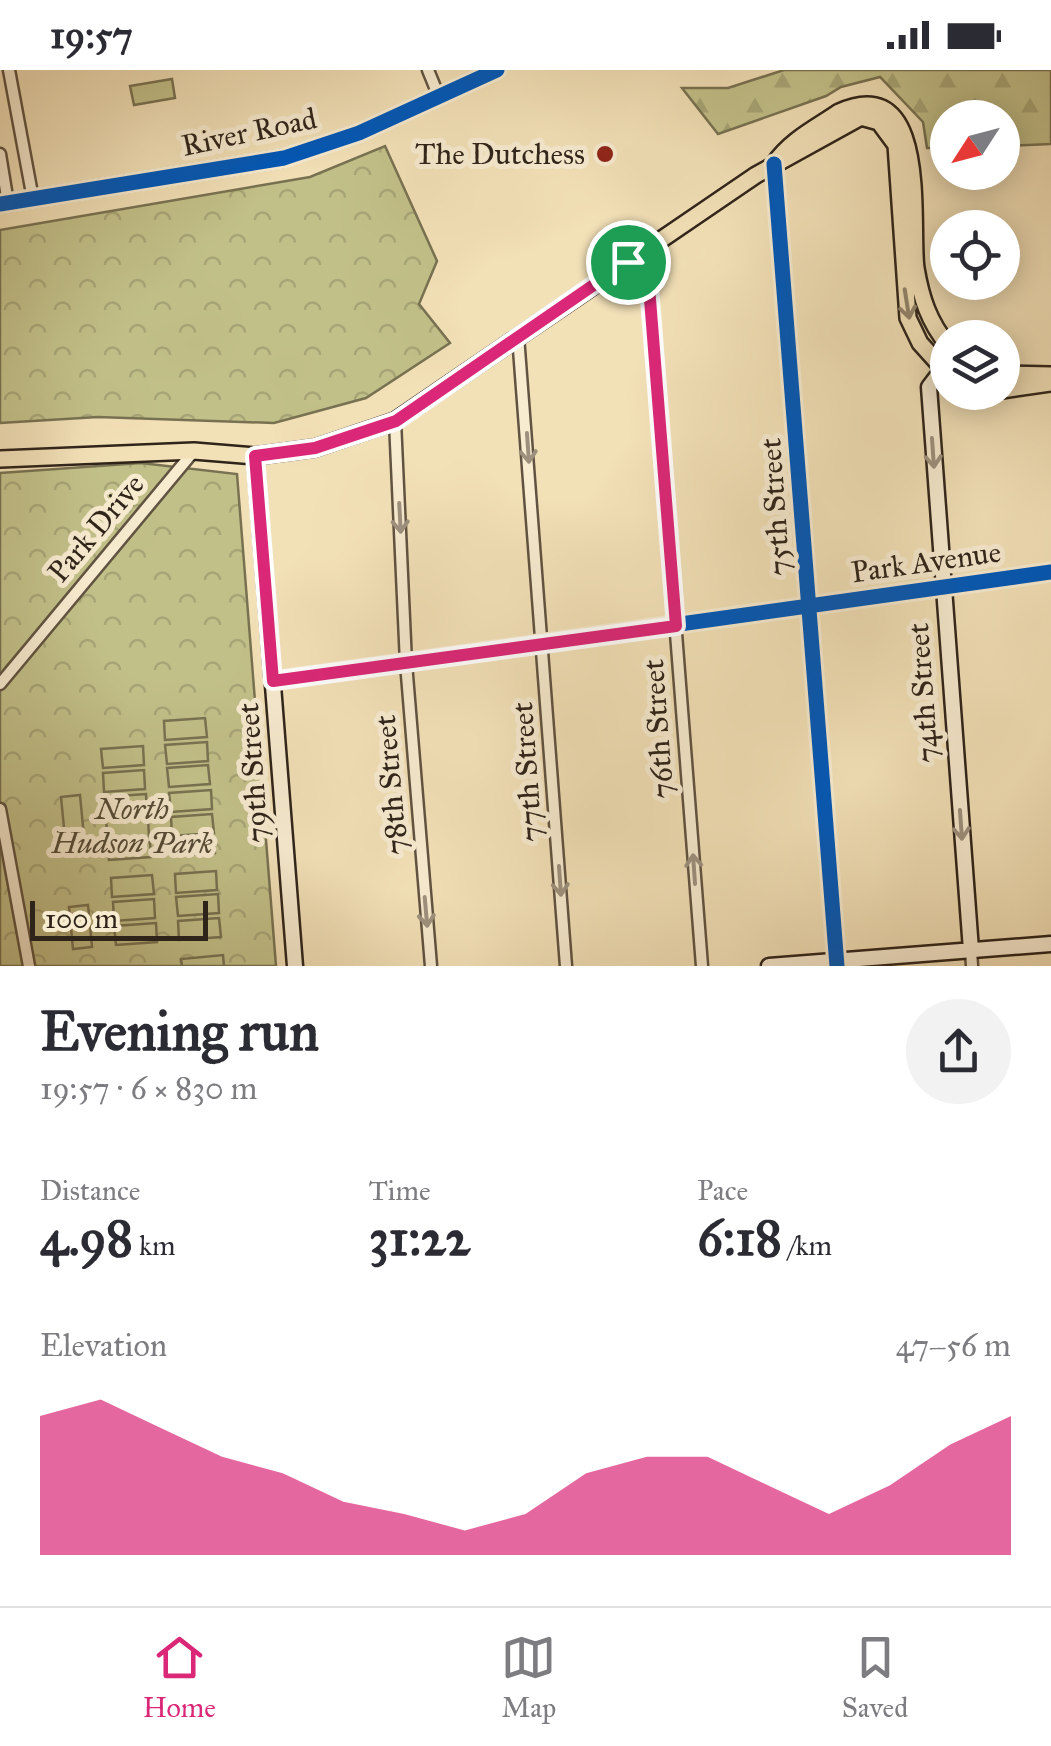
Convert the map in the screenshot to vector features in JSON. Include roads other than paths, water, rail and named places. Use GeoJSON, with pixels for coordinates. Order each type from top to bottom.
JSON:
{"type":"FeatureCollection","features":[{"type":"Feature","properties":{"kind":"main road","name":"River Road"},"geometry":{"type":"LineString","coordinates":[[4,203],[284,158],[321,148],[497,70]]}},
{"type":"Feature","properties":{"kind":"main road"},"geometry":{"type":"LineString","coordinates":[[774,164],[785,148],[859,101],[883,103],[901,117],[910,149],[916,266],[925,310],[932,320]]}},
{"type":"Feature","properties":{"kind":"main road"},"geometry":{"type":"LineString","coordinates":[[0,459],[194,451],[255,456],[315,448],[396,421],[503,346],[519,344],[557,310],[774,164],[791,159],[852,120],[871,118],[886,128],[898,159],[908,318],[930,348]]}},
{"type":"Feature","properties":{"kind":"main road"},"geometry":{"type":"LineString","coordinates":[[1020,374],[1051,375]]}},
{"type":"Feature","properties":{"kind":"main road"},"geometry":{"type":"LineString","coordinates":[[1020,387],[1051,383]]}},
{"type":"Feature","properties":{"kind":"street"},"geometry":{"type":"LineString","coordinates":[[9,70],[33,199]]}},
{"type":"Feature","properties":{"kind":"street"},"geometry":{"type":"LineString","coordinates":[[428,70],[439,97]]}},
{"type":"Feature","properties":{"kind":"street"},"geometry":{"type":"LineString","coordinates":[[0,154],[4,203]]}},
{"type":"Feature","properties":{"kind":"street","name":"75th Street"},"geometry":{"type":"LineString","coordinates":[[774,164],[837,963]]}},
{"type":"Feature","properties":{"kind":"street","name":"76th Street"},"geometry":{"type":"LineString","coordinates":[[646,249],[702,966]]}},
{"type":"Feature","properties":{"kind":"street","name":"77th Street"},"geometry":{"type":"LineString","coordinates":[[519,344],[566,966]]}},
{"type":"Feature","properties":{"kind":"street","name":"74th Street"},"geometry":{"type":"LineString","coordinates":[[931,410],[971,958]]}},
{"type":"Feature","properties":{"kind":"street","name":"78th Street"},"geometry":{"type":"LineString","coordinates":[[396,421],[406,663],[430,966]]}},
{"type":"Feature","properties":{"kind":"street","name":"Park Drive"},"geometry":{"type":"LineString","coordinates":[[0,684],[194,451]]}},
{"type":"Feature","properties":{"kind":"street","name":"79th Street"},"geometry":{"type":"LineString","coordinates":[[255,456],[295,966]]}},
{"type":"Feature","properties":{"kind":"street","name":"Park Avenue"},"geometry":{"type":"LineString","coordinates":[[273,681],[1051,572]]}},
{"type":"Feature","properties":{"kind":"street"},"geometry":{"type":"LineString","coordinates":[[0,808],[29,966]]}},
{"type":"Feature","properties":{"kind":"street"},"geometry":{"type":"LineString","coordinates":[[769,966],[971,958],[1051,944]]}},
{"type":"Feature","properties":{"kind":"place","name":"The Dutchess"},"geometry":{"type":"Point","coordinates":[605,154]}},
{"type":"Feature","properties":{"kind":"park label","name":"North Hudson Park"},"geometry":{"type":"Point","coordinates":[132,826]}}]}
